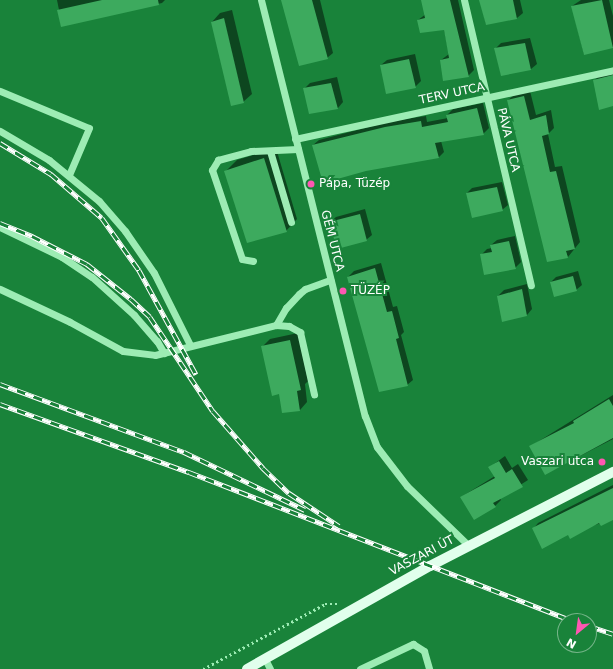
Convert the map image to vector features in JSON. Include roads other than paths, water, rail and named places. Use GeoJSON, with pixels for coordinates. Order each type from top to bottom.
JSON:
{"type":"FeatureCollection","features":[{"type":"Feature","properties":{"kind":"main road","name":"VASZARI ÚT"},"geometry":{"type":"LineString","coordinates":[[247,669],[469,546],[613,472]]}},
{"type":"Feature","properties":{"kind":"street","name":"GÉM UTCA"},"geometry":{"type":"LineString","coordinates":[[261,0],[365,416],[377,447],[407,486],[469,546]]}},
{"type":"Feature","properties":{"kind":"street","name":"PÁVA UTCA"},"geometry":{"type":"LineString","coordinates":[[464,0],[531,285]]}},
{"type":"Feature","properties":{"kind":"street","name":"TERV UTCA"},"geometry":{"type":"LineString","coordinates":[[295,139],[613,70]]}},
{"type":"Feature","properties":{"kind":"street"},"geometry":{"type":"LineString","coordinates":[[0,92],[89,128],[68,175]]}},
{"type":"Feature","properties":{"kind":"street"},"geometry":{"type":"LineString","coordinates":[[0,131],[27,146],[68,175],[99,201],[125,231],[154,273],[190,345]]}},
{"type":"Feature","properties":{"kind":"street"},"geometry":{"type":"LineString","coordinates":[[253,261],[242,259],[212,170],[218,160],[251,152],[298,149]]}},
{"type":"Feature","properties":{"kind":"street"},"geometry":{"type":"LineString","coordinates":[[270,151],[291,222]]}},
{"type":"Feature","properties":{"kind":"street"},"geometry":{"type":"LineString","coordinates":[[0,227],[62,257],[92,277],[134,315],[157,341],[164,353]]}},
{"type":"Feature","properties":{"kind":"street"},"geometry":{"type":"LineString","coordinates":[[276,325],[286,308],[299,294],[306,289],[330,280]]}},
{"type":"Feature","properties":{"kind":"street"},"geometry":{"type":"LineString","coordinates":[[0,289],[70,322],[131,354],[164,353],[190,345],[276,325],[289,326],[300,332],[314,394]]}},
{"type":"Feature","properties":{"kind":"street"},"geometry":{"type":"LineString","coordinates":[[360,669],[413,644],[424,651],[430,669]]}},
{"type":"Feature","properties":{"kind":"street"},"geometry":{"type":"LineString","coordinates":[[265,659],[270,669]]}},
{"type":"Feature","properties":{"kind":"railway"},"geometry":{"type":"LineString","coordinates":[[0,143],[51,174],[102,218],[139,270],[196,374]]}},
{"type":"Feature","properties":{"kind":"railway"},"geometry":{"type":"LineString","coordinates":[[0,223],[32,236],[87,264],[131,299],[150,317],[213,411],[263,468],[289,493],[339,526]]}},
{"type":"Feature","properties":{"kind":"railway"},"geometry":{"type":"LineString","coordinates":[[0,384],[184,452],[305,510]]}},
{"type":"Feature","properties":{"kind":"railway"},"geometry":{"type":"LineString","coordinates":[[0,404],[189,472],[557,614]]}},
{"type":"Feature","properties":{"kind":"railway"},"geometry":{"type":"LineString","coordinates":[[597,629],[613,634]]}},
{"type":"Feature","properties":{"kind":"place","name":"Pápa, Tüzép"},"geometry":{"type":"Point","coordinates":[311,184]}},
{"type":"Feature","properties":{"kind":"place","name":"TÜZÉP"},"geometry":{"type":"Point","coordinates":[343,291]}},
{"type":"Feature","properties":{"kind":"place","name":"Vaszari utca"},"geometry":{"type":"Point","coordinates":[602,462]}}]}
